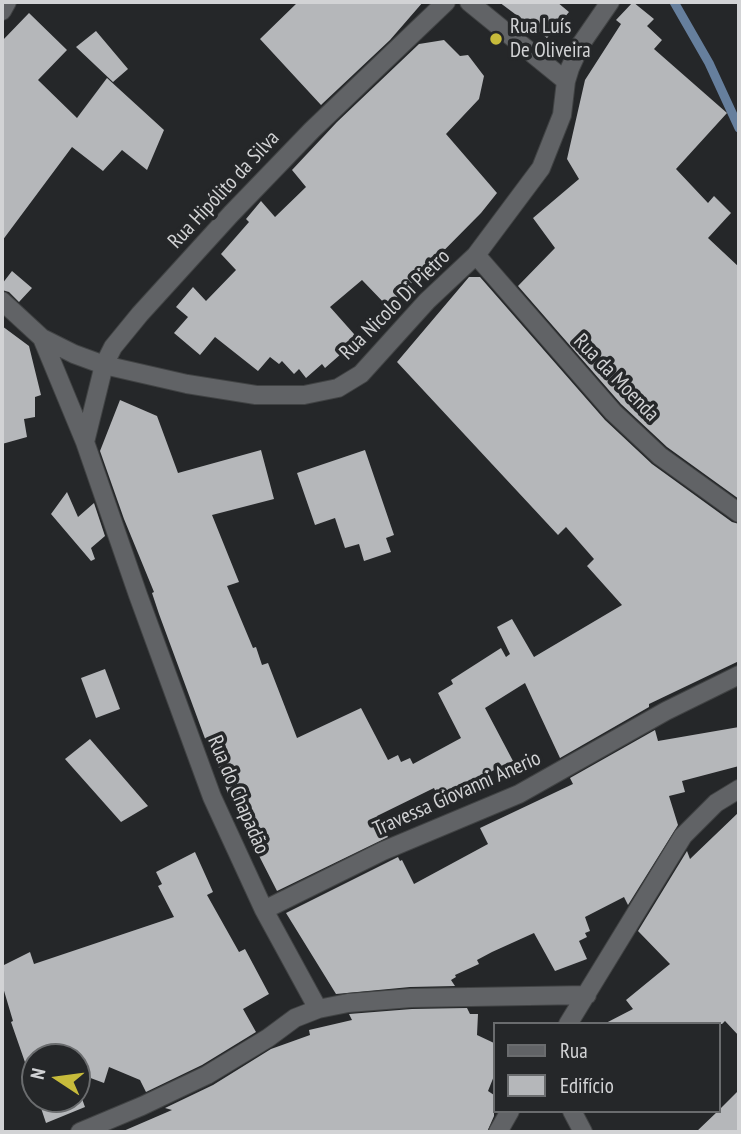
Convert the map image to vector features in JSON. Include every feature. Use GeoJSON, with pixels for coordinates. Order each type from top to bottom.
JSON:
{"type":"FeatureCollection","features":[{"type":"Feature","properties":{"kind":"street"},"geometry":{"type":"LineString","coordinates":[[2,10],[7,2]]}},
{"type":"Feature","properties":{"kind":"street","name":"Rua Hipólito da Silva"},"geometry":{"type":"LineString","coordinates":[[85,442],[104,365],[113,347],[140,314],[230,214],[312,130],[446,2]]}},
{"type":"Feature","properties":{"kind":"street"},"geometry":{"type":"LineString","coordinates":[[470,2],[566,81]]}},
{"type":"Feature","properties":{"kind":"street","name":"Rua Nicolo Di Pietro"},"geometry":{"type":"LineString","coordinates":[[2,301],[42,338],[104,365],[187,384],[256,395],[304,395],[338,388],[361,374],[427,301],[476,255],[541,168],[562,115],[566,81],[581,44],[610,2]]}},
{"type":"Feature","properties":{"kind":"street","name":"Rua da Moenda"},"geometry":{"type":"LineString","coordinates":[[476,255],[613,412],[660,456],[739,513]]}},
{"type":"Feature","properties":{"kind":"street","name":"Rua do Chapadão"},"geometry":{"type":"LineString","coordinates":[[42,338],[85,442],[212,797],[264,910],[318,1009]]}},
{"type":"Feature","properties":{"kind":"street","name":"Travessa Giovanni Anerio"},"geometry":{"type":"LineString","coordinates":[[264,910],[383,851],[519,794],[666,711],[739,675]]}},
{"type":"Feature","properties":{"kind":"street"},"geometry":{"type":"LineString","coordinates":[[569,1022],[684,836],[716,803],[739,789]]}},
{"type":"Feature","properties":{"kind":"street"},"geometry":{"type":"LineString","coordinates":[[80,1132],[207,1074],[295,1018],[318,1009],[348,1003],[411,998],[587,995]]}},
{"type":"Feature","properties":{"kind":"street"},"geometry":{"type":"LineString","coordinates":[[498,1132],[509,1113]]}},
{"type":"Feature","properties":{"kind":"street"},"geometry":{"type":"LineString","coordinates":[[573,1113],[583,1132]]}},
{"type":"Feature","properties":{"kind":"building"},"geometry":{"type":"Polygon","coordinates":[[[298,2],[423,2],[390,40],[321,105],[260,39],[298,2]]]}},
{"type":"Feature","properties":{"kind":"building"},"geometry":{"type":"Polygon","coordinates":[[[499,2],[557,2],[569,12],[547,38],[499,2]]]}},
{"type":"Feature","properties":{"kind":"building"},"geometry":{"type":"Polygon","coordinates":[[[633,2],[654,19],[647,26],[662,40],[654,49],[727,113],[676,169],[708,203],[714,196],[731,213],[708,238],[739,267],[739,499],[667,447],[621,404],[518,286],[555,248],[533,218],[579,179],[567,159],[585,80],[621,24],[616,20],[633,2]]]}},
{"type":"Feature","properties":{"kind":"building"},"geometry":{"type":"Polygon","coordinates":[[[29,13],[67,50],[38,80],[77,118],[107,78],[164,130],[147,170],[122,150],[103,171],[72,147],[2,241],[2,41],[29,13]]]}},
{"type":"Feature","properties":{"kind":"building"},"geometry":{"type":"Polygon","coordinates":[[[96,31],[128,69],[113,82],[76,47],[96,31]]]}},
{"type":"Feature","properties":{"kind":"building"},"geometry":{"type":"Polygon","coordinates":[[[444,40],[460,56],[468,55],[484,76],[479,99],[446,134],[497,193],[481,213],[388,307],[362,280],[330,307],[362,343],[346,359],[341,354],[325,368],[322,364],[306,378],[299,369],[294,374],[282,361],[279,364],[270,357],[258,371],[215,337],[200,355],[174,333],[188,317],[176,307],[193,287],[206,301],[236,270],[221,254],[249,222],[246,219],[261,201],[275,217],[306,187],[292,170],[337,122],[419,44],[444,40]]]}},
{"type":"Feature","properties":{"kind":"building"},"geometry":{"type":"Polygon","coordinates":[[[12,271],[32,288],[19,302],[9,292],[2,290],[2,284],[12,271]]]}},
{"type":"Feature","properties":{"kind":"building"},"geometry":{"type":"Polygon","coordinates":[[[469,277],[480,277],[605,420],[652,464],[732,522],[739,524],[739,661],[649,704],[649,707],[560,758],[525,683],[485,708],[513,761],[438,797],[434,788],[377,816],[388,837],[277,891],[230,799],[210,743],[207,744],[159,614],[152,593],[154,592],[100,451],[120,400],[157,416],[178,473],[261,450],[274,499],[212,515],[239,582],[227,586],[253,648],[256,647],[262,665],[268,663],[297,738],[361,708],[388,760],[398,755],[401,762],[410,758],[413,764],[461,738],[438,693],[453,684],[451,680],[501,648],[506,657],[510,654],[497,627],[512,619],[534,657],[622,605],[587,566],[594,559],[566,527],[558,535],[397,362],[469,277]]]}},
{"type":"Feature","properties":{"kind":"building"},"geometry":{"type":"Polygon","coordinates":[[[2,326],[29,346],[41,395],[35,397],[35,417],[24,419],[27,437],[2,444],[2,326]]]}},
{"type":"Feature","properties":{"kind":"building"},"geometry":{"type":"Polygon","coordinates":[[[365,450],[394,535],[386,538],[391,552],[364,561],[359,544],[345,548],[335,518],[315,525],[297,473],[365,450]]]}},
{"type":"Feature","properties":{"kind":"building"},"geometry":{"type":"Polygon","coordinates":[[[67,492],[78,517],[94,503],[105,536],[91,548],[95,559],[91,561],[51,514],[67,492]]]}},
{"type":"Feature","properties":{"kind":"building"},"geometry":{"type":"Polygon","coordinates":[[[105,669],[120,709],[96,718],[81,678],[105,669]]]}},
{"type":"Feature","properties":{"kind":"building"},"geometry":{"type":"Polygon","coordinates":[[[739,727],[739,766],[682,781],[685,792],[669,796],[678,825],[628,905],[624,897],[585,917],[590,931],[585,933],[587,937],[579,941],[587,959],[555,971],[534,933],[477,960],[479,964],[455,975],[451,980],[455,986],[336,994],[286,913],[398,857],[414,884],[488,844],[480,828],[573,784],[570,778],[655,730],[658,741],[739,727]]]}},
{"type":"Feature","properties":{"kind":"building"},"geometry":{"type":"Polygon","coordinates":[[[90,739],[148,806],[121,822],[65,759],[90,739]]]}},
{"type":"Feature","properties":{"kind":"building"},"geometry":{"type":"Polygon","coordinates":[[[739,812],[739,1036],[725,1021],[722,1024],[608,1022],[633,1009],[626,1000],[670,964],[638,931],[687,851],[690,859],[739,812]]]}},
{"type":"Feature","properties":{"kind":"building"},"geometry":{"type":"Polygon","coordinates":[[[195,852],[213,892],[207,895],[239,952],[245,949],[269,994],[243,1009],[256,1032],[202,1065],[146,1092],[140,1080],[109,1067],[104,1083],[91,1078],[91,1043],[21,1043],[21,1051],[2,984],[2,966],[30,952],[34,964],[174,917],[158,886],[162,884],[156,872],[195,852]]]}},
{"type":"Feature","properties":{"kind":"building"},"geometry":{"type":"Polygon","coordinates":[[[467,1008],[470,1014],[478,1014],[477,1035],[492,1042],[492,1081],[488,1091],[492,1094],[494,1116],[487,1132],[121,1132],[172,1110],[165,1108],[213,1085],[271,1049],[310,1035],[309,1030],[352,1020],[349,1014],[467,1008]]]}},
{"type":"Feature","properties":{"kind":"building"},"geometry":{"type":"Polygon","coordinates":[[[739,1090],[739,1132],[696,1132],[716,1113],[720,1113],[720,1109],[739,1090]]]}},
{"type":"Feature","properties":{"kind":"building"},"geometry":{"type":"Polygon","coordinates":[[[43,1113],[70,1113],[46,1123],[43,1113]]]}},
{"type":"Feature","properties":{"kind":"waterway"},"geometry":{"type":"LineString","coordinates":[[674,2],[709,63],[739,128]]}},
{"type":"Feature","properties":{"kind":"place","name":"Rua Luís De Oliveira"},"geometry":{"type":"Point","coordinates":[496,39]}}]}
